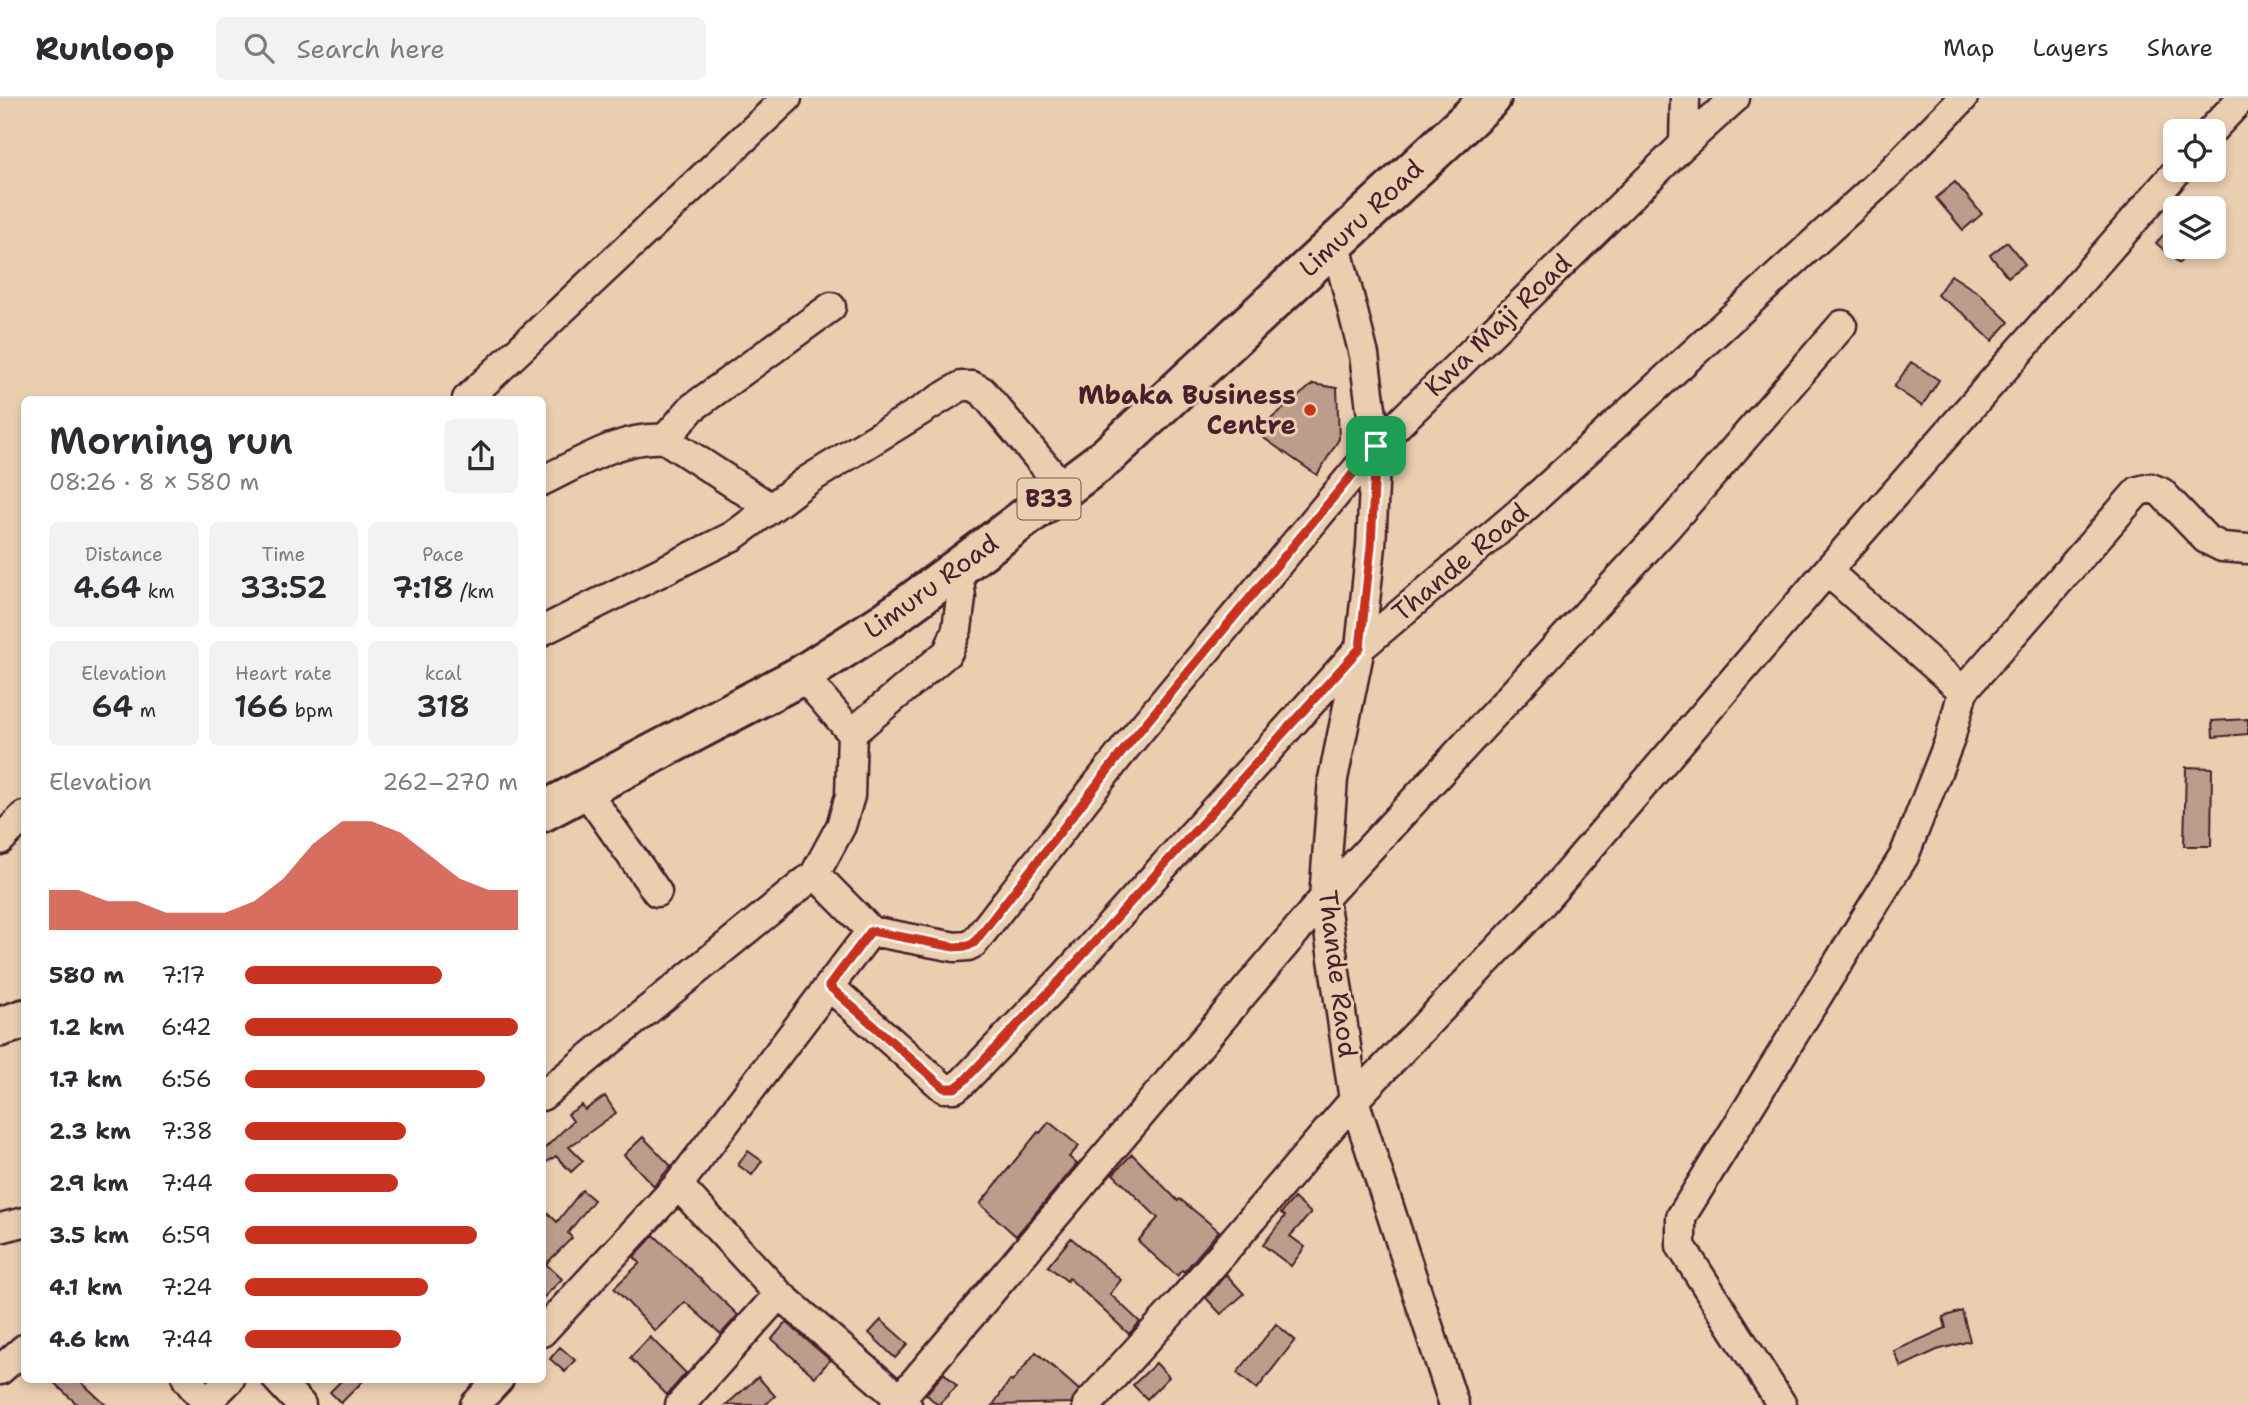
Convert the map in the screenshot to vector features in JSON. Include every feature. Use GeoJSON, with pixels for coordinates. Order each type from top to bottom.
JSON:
{"type":"FeatureCollection","features":[{"type":"Feature","properties":{"kind":"highway","name":"Limuru Road"},"geometry":{"type":"LineString","coordinates":[[546,810],[802,675],[886,621],[1063,489],[1105,457],[1491,98]]}},
{"type":"Feature","properties":{"kind":"highway"},"geometry":{"type":"LineString","coordinates":[[0,1027],[21,1020]]}},
{"type":"Feature","properties":{"kind":"street"},"geometry":{"type":"LineString","coordinates":[[470,396],[787,98]]}},
{"type":"Feature","properties":{"kind":"street"},"geometry":{"type":"LineString","coordinates":[[1684,144],[1685,98]]}},
{"type":"Feature","properties":{"kind":"street","name":"Kwa Maji Road"},"geometry":{"type":"LineString","coordinates":[[871,931],[954,947],[974,943],[1126,747],[1376,446],[1684,144],[1735,98]]}},
{"type":"Feature","properties":{"kind":"street","name":"Thande Road"},"geometry":{"type":"LineString","coordinates":[[829,986],[944,1088],[955,1088],[964,1081],[1063,977],[1360,648],[1520,512],[1888,175],[1963,98]]}},
{"type":"Feature","properties":{"kind":"street"},"geometry":{"type":"LineString","coordinates":[[2222,119],[2242,98]]}},
{"type":"Feature","properties":{"kind":"street"},"geometry":{"type":"LineString","coordinates":[[1087,1405],[1179,1304],[1354,1100],[1542,903],[1827,571],[2167,182]]}},
{"type":"Feature","properties":{"kind":"street","name":"Thande Raod"},"geometry":{"type":"LineString","coordinates":[[1335,241],[1356,315],[1376,446],[1371,546],[1360,648],[1333,779],[1324,898],[1354,1100],[1454,1405]]}},
{"type":"Feature","properties":{"kind":"street"},"geometry":{"type":"LineString","coordinates":[[665,439],[692,408],[831,307]]}},
{"type":"Feature","properties":{"kind":"street"},"geometry":{"type":"LineString","coordinates":[[678,1185],[779,1294],[901,1403],[1324,898],[1666,528],[1842,325]]}},
{"type":"Feature","properties":{"kind":"street"},"geometry":{"type":"LineString","coordinates":[[546,629],[733,536],[808,480],[961,386],[972,386],[982,391],[1063,489]]}},
{"type":"Feature","properties":{"kind":"street"},"geometry":{"type":"LineString","coordinates":[[546,479],[627,442],[650,437],[665,439],[771,508]]}},
{"type":"Feature","properties":{"kind":"street"},"geometry":{"type":"LineString","coordinates":[[1782,1405],[1681,1246],[1681,1217],[1904,856],[1951,739],[1963,691],[2138,491],[2151,488],[2161,492],[2206,539],[2222,547],[2248,549]]}},
{"type":"Feature","properties":{"kind":"street"},"geometry":{"type":"LineString","coordinates":[[852,733],[948,652],[957,629],[961,598],[958,568]]}},
{"type":"Feature","properties":{"kind":"street"},"geometry":{"type":"LineString","coordinates":[[1827,571],[1963,691]]}},
{"type":"Feature","properties":{"kind":"street"},"geometry":{"type":"LineString","coordinates":[[546,1093],[816,874],[841,826],[850,796],[852,733],[802,675]]}},
{"type":"Feature","properties":{"kind":"street"},"geometry":{"type":"LineString","coordinates":[[585,790],[657,892]]}},
{"type":"Feature","properties":{"kind":"street"},"geometry":{"type":"LineString","coordinates":[[0,840],[21,819]]}},
{"type":"Feature","properties":{"kind":"street"},"geometry":{"type":"LineString","coordinates":[[546,1328],[678,1185],[871,931],[816,874]]}},
{"type":"Feature","properties":{"kind":"street"},"geometry":{"type":"LineString","coordinates":[[0,1228],[21,1223]]}},
{"type":"Feature","properties":{"kind":"street"},"geometry":{"type":"LineString","coordinates":[[680,1405],[779,1294]]}},
{"type":"Feature","properties":{"kind":"street"},"geometry":{"type":"LineString","coordinates":[[0,1370],[21,1352]]}},
{"type":"Feature","properties":{"kind":"street"},"geometry":{"type":"LineString","coordinates":[[197,1394],[217,1392],[226,1383]]}},
{"type":"Feature","properties":{"kind":"street"},"geometry":{"type":"LineString","coordinates":[[282,1383],[301,1405]]}},
{"type":"Feature","properties":{"kind":"street"},"geometry":{"type":"LineString","coordinates":[[475,1405],[495,1383]]}},
{"type":"Feature","properties":{"kind":"building"},"geometry":{"type":"Polygon","coordinates":[[[1955,182],[1982,214],[1963,230],[1936,198],[1955,182]]]}},
{"type":"Feature","properties":{"kind":"building"},"geometry":{"type":"Polygon","coordinates":[[[2163,235],[2163,249],[2156,243],[2163,235]]]}},
{"type":"Feature","properties":{"kind":"building"},"geometry":{"type":"Polygon","coordinates":[[[2007,242],[2025,264],[2008,277],[1990,255],[2007,242]]]}},
{"type":"Feature","properties":{"kind":"building"},"geometry":{"type":"Polygon","coordinates":[[[1951,275],[1980,294],[2009,322],[1992,341],[1964,314],[1937,295],[1951,275]]]}},
{"type":"Feature","properties":{"kind":"building"},"geometry":{"type":"Polygon","coordinates":[[[1911,362],[1939,380],[1922,406],[1894,387],[1911,362]]]}},
{"type":"Feature","properties":{"kind":"building","name":"Mbaka Business Centre"},"geometry":{"type":"Polygon","coordinates":[[[1313,384],[1337,388],[1339,439],[1317,475],[1255,432],[1313,384]]]}},
{"type":"Feature","properties":{"kind":"building"},"geometry":{"type":"Polygon","coordinates":[[[2248,719],[2248,734],[2213,737],[2212,721],[2248,719]]]}},
{"type":"Feature","properties":{"kind":"building"},"geometry":{"type":"Polygon","coordinates":[[[2186,767],[2212,768],[2211,846],[2184,846],[2186,767]]]}},
{"type":"Feature","properties":{"kind":"building"},"geometry":{"type":"Polygon","coordinates":[[[605,1096],[616,1113],[569,1147],[583,1161],[571,1172],[556,1156],[546,1162],[546,1147],[573,1121],[568,1114],[582,1105],[585,1110],[605,1096]]]}},
{"type":"Feature","properties":{"kind":"building"},"geometry":{"type":"Polygon","coordinates":[[[1049,1122],[1079,1146],[1069,1157],[1077,1164],[1016,1236],[980,1204],[1049,1122]]]}},
{"type":"Feature","properties":{"kind":"building"},"geometry":{"type":"Polygon","coordinates":[[[643,1137],[671,1166],[654,1186],[624,1155],[643,1137]]]}},
{"type":"Feature","properties":{"kind":"building"},"geometry":{"type":"Polygon","coordinates":[[[748,1151],[762,1161],[752,1175],[738,1165],[748,1151]]]}},
{"type":"Feature","properties":{"kind":"building"},"geometry":{"type":"Polygon","coordinates":[[[1132,1154],[1178,1201],[1180,1199],[1219,1231],[1184,1272],[1182,1270],[1177,1276],[1138,1241],[1158,1218],[1113,1174],[1132,1154]]]}},
{"type":"Feature","properties":{"kind":"building"},"geometry":{"type":"Polygon","coordinates":[[[582,1190],[594,1200],[568,1233],[572,1238],[546,1264],[546,1211],[557,1222],[582,1190]]]}},
{"type":"Feature","properties":{"kind":"building"},"geometry":{"type":"Polygon","coordinates":[[[1294,1198],[1311,1213],[1290,1236],[1305,1247],[1291,1266],[1263,1245],[1285,1216],[1281,1213],[1294,1198]]]}},
{"type":"Feature","properties":{"kind":"building"},"geometry":{"type":"Polygon","coordinates":[[[654,1235],[738,1315],[721,1334],[685,1302],[655,1331],[614,1288],[640,1263],[634,1257],[654,1235]]]}},
{"type":"Feature","properties":{"kind":"building"},"geometry":{"type":"Polygon","coordinates":[[[1071,1238],[1121,1280],[1110,1294],[1140,1322],[1129,1334],[1069,1278],[1067,1281],[1048,1266],[1071,1238]]]}},
{"type":"Feature","properties":{"kind":"building"},"geometry":{"type":"Polygon","coordinates":[[[546,1264],[562,1279],[546,1295],[546,1264]]]}},
{"type":"Feature","properties":{"kind":"building"},"geometry":{"type":"Polygon","coordinates":[[[1226,1274],[1244,1294],[1221,1314],[1206,1298],[1226,1274]]]}},
{"type":"Feature","properties":{"kind":"building"},"geometry":{"type":"Polygon","coordinates":[[[1962,1311],[1970,1341],[1937,1350],[1901,1367],[1894,1351],[1946,1328],[1943,1317],[1962,1311]]]}},
{"type":"Feature","properties":{"kind":"building"},"geometry":{"type":"Polygon","coordinates":[[[881,1320],[908,1344],[895,1358],[869,1333],[881,1320]]]}},
{"type":"Feature","properties":{"kind":"building"},"geometry":{"type":"Polygon","coordinates":[[[786,1322],[830,1360],[815,1377],[772,1339],[786,1322]]]}},
{"type":"Feature","properties":{"kind":"building"},"geometry":{"type":"Polygon","coordinates":[[[1276,1324],[1295,1340],[1257,1389],[1237,1373],[1276,1324]]]}},
{"type":"Feature","properties":{"kind":"building"},"geometry":{"type":"Polygon","coordinates":[[[650,1337],[686,1373],[667,1395],[630,1358],[650,1337]]]}},
{"type":"Feature","properties":{"kind":"building"},"geometry":{"type":"Polygon","coordinates":[[[560,1347],[575,1360],[565,1372],[550,1359],[560,1347]]]}},
{"type":"Feature","properties":{"kind":"building"},"geometry":{"type":"Polygon","coordinates":[[[1036,1352],[1079,1390],[1071,1403],[993,1405],[1010,1380],[1012,1382],[1036,1352]]]}},
{"type":"Feature","properties":{"kind":"building"},"geometry":{"type":"Polygon","coordinates":[[[1156,1363],[1169,1377],[1147,1399],[1133,1385],[1156,1363]]]}},
{"type":"Feature","properties":{"kind":"building"},"geometry":{"type":"Polygon","coordinates":[[[944,1373],[957,1386],[938,1405],[926,1394],[944,1373]]]}},
{"type":"Feature","properties":{"kind":"building"},"geometry":{"type":"Polygon","coordinates":[[[758,1377],[775,1396],[765,1405],[726,1405],[758,1377]]]}},
{"type":"Feature","properties":{"kind":"building"},"geometry":{"type":"Polygon","coordinates":[[[54,1383],[82,1383],[106,1405],[78,1405],[54,1383]]]}},
{"type":"Feature","properties":{"kind":"building"},"geometry":{"type":"Polygon","coordinates":[[[339,1383],[361,1383],[341,1403],[330,1392],[339,1383]]]}},
{"type":"Feature","properties":{"kind":"place","name":"Mbaka Business Centre"},"geometry":{"type":"Point","coordinates":[1310,410]}},
{"type":"Feature","properties":{"kind":"route"},"geometry":{"type":"LineString","coordinates":[[1376,446],[1371,546],[1360,648],[1063,977],[964,1081],[955,1088],[944,1088],[829,986],[871,931],[954,947],[974,943],[1126,747],[1376,446]]}}]}
